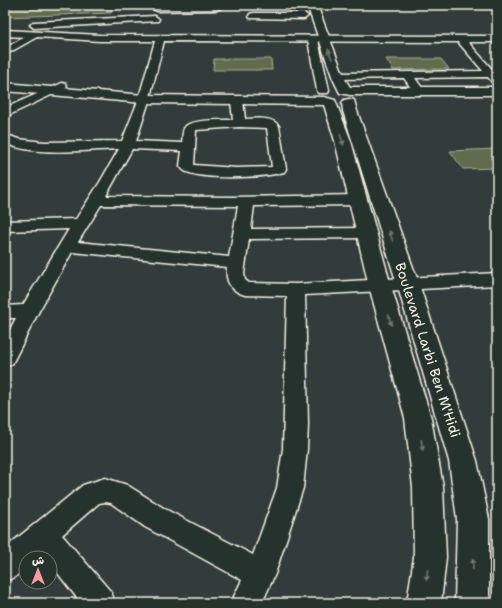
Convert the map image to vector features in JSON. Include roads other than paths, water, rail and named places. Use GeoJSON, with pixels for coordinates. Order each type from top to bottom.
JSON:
{"type":"FeatureCollection","features":[{"type":"Feature","properties":{"kind":"main road","name":"Boulevard Larbi Ben M'Hidi"},"geometry":{"type":"LineString","coordinates":[[312,5],[338,76],[337,96],[353,119],[408,284],[464,461],[469,485],[473,519],[472,603]]}},
{"type":"Feature","properties":{"kind":"main road"},"geometry":{"type":"LineString","coordinates":[[302,10],[337,96],[343,141],[360,200],[380,286],[418,418],[427,480],[430,558],[424,603]]}},
{"type":"Feature","properties":{"kind":"main road"},"geometry":{"type":"LineString","coordinates":[[5,81],[145,95],[237,101],[419,92],[497,91]]}},
{"type":"Feature","properties":{"kind":"main road"},"geometry":{"type":"LineString","coordinates":[[5,87],[50,92],[145,95],[497,99]]}},
{"type":"Feature","properties":{"kind":"street"},"geometry":{"type":"LineString","coordinates":[[5,359],[29,312],[80,224],[97,200],[127,145],[145,95],[157,7],[178,10],[198,6],[217,8],[223,5]]}},
{"type":"Feature","properties":{"kind":"street"},"geometry":{"type":"LineString","coordinates":[[250,27],[253,5]]}},
{"type":"Feature","properties":{"kind":"street"},"geometry":{"type":"LineString","coordinates":[[5,26],[56,24],[154,31],[177,35],[250,27],[302,10]]}},
{"type":"Feature","properties":{"kind":"street"},"geometry":{"type":"LineString","coordinates":[[52,37],[56,24]]}},
{"type":"Feature","properties":{"kind":"street"},"geometry":{"type":"LineString","coordinates":[[250,27],[313,39],[497,39]]}},
{"type":"Feature","properties":{"kind":"street"},"geometry":{"type":"LineString","coordinates":[[5,33],[52,37],[154,31]]}},
{"type":"Feature","properties":{"kind":"street"},"geometry":{"type":"LineString","coordinates":[[5,52],[33,36]]}},
{"type":"Feature","properties":{"kind":"street"},"geometry":{"type":"LineString","coordinates":[[461,39],[494,77]]}},
{"type":"Feature","properties":{"kind":"street"},"geometry":{"type":"LineString","coordinates":[[338,76],[494,77]]}},
{"type":"Feature","properties":{"kind":"street"},"geometry":{"type":"LineString","coordinates":[[407,76],[419,92]]}},
{"type":"Feature","properties":{"kind":"street"},"geometry":{"type":"LineString","coordinates":[[5,113],[62,86]]}},
{"type":"Feature","properties":{"kind":"street"},"geometry":{"type":"LineString","coordinates":[[237,101],[239,123]]}},
{"type":"Feature","properties":{"kind":"street"},"geometry":{"type":"LineString","coordinates":[[239,123],[266,123],[273,126],[280,167],[277,170],[234,173],[190,169],[187,166],[190,128],[193,125],[239,123]]}},
{"type":"Feature","properties":{"kind":"street"},"geometry":{"type":"LineString","coordinates":[[5,138],[21,144],[41,146],[127,145],[188,147]]}},
{"type":"Feature","properties":{"kind":"street"},"geometry":{"type":"LineString","coordinates":[[234,173],[240,202],[241,234],[235,274],[236,283],[245,289],[296,290],[497,279]]}},
{"type":"Feature","properties":{"kind":"street"},"geometry":{"type":"LineString","coordinates":[[97,200],[240,202],[360,200]]}},
{"type":"Feature","properties":{"kind":"street"},"geometry":{"type":"LineString","coordinates":[[5,226],[80,224]]}},
{"type":"Feature","properties":{"kind":"street"},"geometry":{"type":"LineString","coordinates":[[241,234],[367,233]]}},
{"type":"Feature","properties":{"kind":"street"},"geometry":{"type":"LineString","coordinates":[[67,246],[236,263]]}},
{"type":"Feature","properties":{"kind":"street"},"geometry":{"type":"LineString","coordinates":[[246,603],[261,574],[290,488],[295,449],[296,290]]}},
{"type":"Feature","properties":{"kind":"street"},"geometry":{"type":"LineString","coordinates":[[5,312],[29,312]]}},
{"type":"Feature","properties":{"kind":"street"},"geometry":{"type":"LineString","coordinates":[[5,567],[43,533],[92,493],[105,490],[118,493],[155,518],[261,574]]}},
{"type":"Feature","properties":{"kind":"street"},"geometry":{"type":"LineString","coordinates":[[43,533],[100,603]]}}]}
